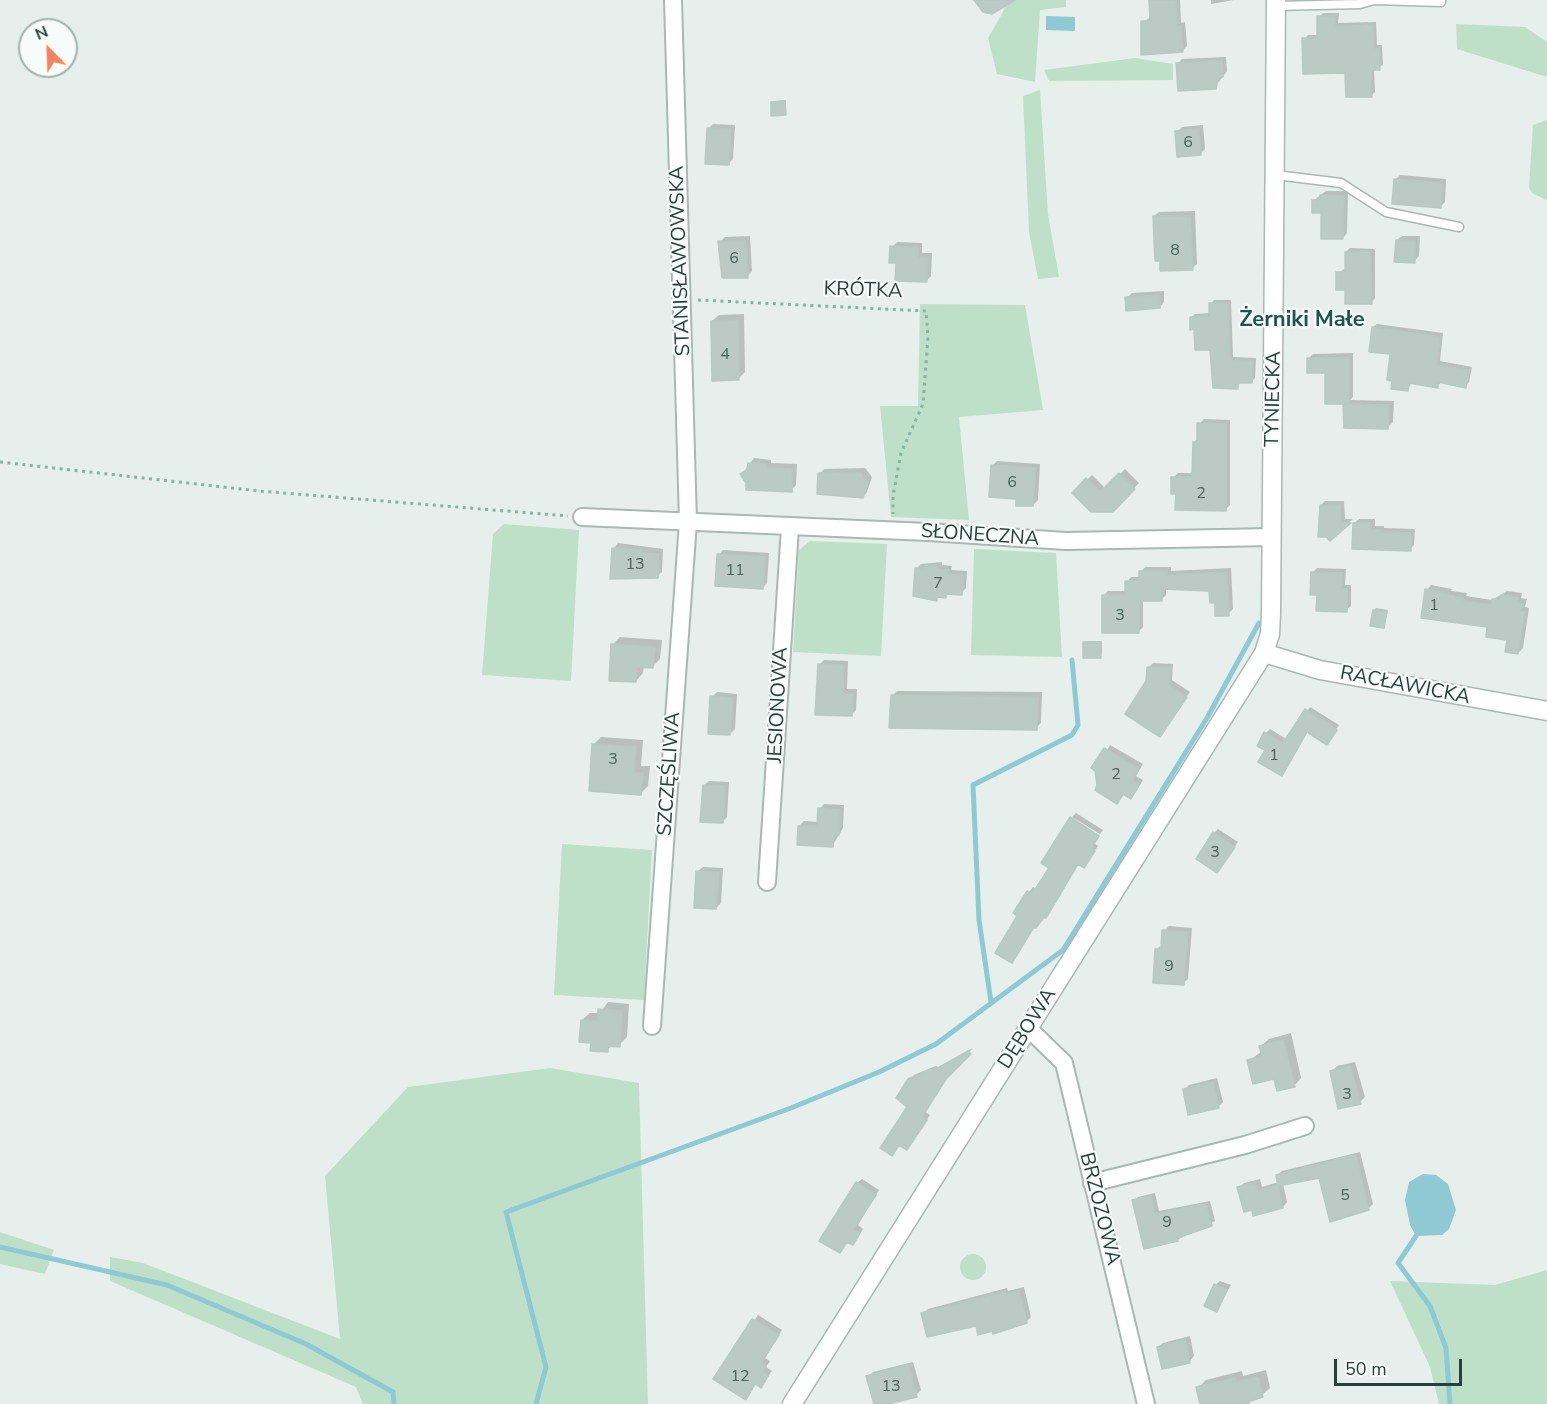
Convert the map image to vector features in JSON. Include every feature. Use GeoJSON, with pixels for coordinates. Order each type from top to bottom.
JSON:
{"type":"FeatureCollection","features":[{"type":"Feature","properties":{"kind":"street","name":"STANISŁAWOWSKA"},"geometry":{"type":"LineString","coordinates":[[673,0],[688,522]]}},
{"type":"Feature","properties":{"kind":"street","name":"TYNIECKA"},"geometry":{"type":"LineString","coordinates":[[1264,653],[1270,634],[1271,613],[1276,3]]}},
{"type":"Feature","properties":{"kind":"street","name":"SŁONECZNA"},"geometry":{"type":"LineString","coordinates":[[582,517],[893,530],[1066,541],[1272,537]]}},
{"type":"Feature","properties":{"kind":"street","name":"SZCZĘŚLIWA"},"geometry":{"type":"LineString","coordinates":[[652,1026],[688,522]]}},
{"type":"Feature","properties":{"kind":"street","name":"JESIONOWA"},"geometry":{"type":"LineString","coordinates":[[767,882],[790,527]]}},
{"type":"Feature","properties":{"kind":"street","name":"RACŁAWICKA"},"geometry":{"type":"LineString","coordinates":[[1264,653],[1320,670],[1547,711]]}},
{"type":"Feature","properties":{"kind":"street","name":"DĘBOWA"},"geometry":{"type":"LineString","coordinates":[[792,1404],[1264,653]]}},
{"type":"Feature","properties":{"kind":"street","name":"BRZOZOWA"},"geometry":{"type":"LineString","coordinates":[[1028,1028],[1064,1064],[1146,1404]]}},
{"type":"Feature","properties":{"kind":"street"},"geometry":{"type":"LineString","coordinates":[[1092,1183],[1245,1145],[1305,1126]]}},
{"type":"Feature","properties":{"kind":"lane"},"geometry":{"type":"LineString","coordinates":[[1276,3],[1441,0]]}},
{"type":"Feature","properties":{"kind":"lane"},"geometry":{"type":"LineString","coordinates":[[1276,175],[1341,183],[1386,212],[1459,227]]}},
{"type":"Feature","properties":{"kind":"path","name":"KRÓTKA"},"geometry":{"type":"LineString","coordinates":[[682,299],[926,311],[928,337],[923,404],[901,453],[893,496],[893,530]]}},
{"type":"Feature","properties":{"kind":"path"},"geometry":{"type":"LineString","coordinates":[[0,462],[259,490],[582,517]]}},
{"type":"Feature","properties":{"kind":"green space"},"geometry":{"type":"Polygon","coordinates":[[[1007,0],[1066,0],[1066,7],[1040,10],[1035,82],[997,74],[988,38],[1007,0]]]}},
{"type":"Feature","properties":{"kind":"green space"},"geometry":{"type":"Polygon","coordinates":[[[1456,24],[1525,27],[1547,42],[1547,77],[1457,49],[1456,24]]]}},
{"type":"Feature","properties":{"kind":"green space"},"geometry":{"type":"Polygon","coordinates":[[[1135,58],[1173,64],[1173,80],[1049,81],[1044,70],[1135,58]]]}},
{"type":"Feature","properties":{"kind":"green space"},"geometry":{"type":"Polygon","coordinates":[[[1040,90],[1048,214],[1059,277],[1038,279],[1029,232],[1023,96],[1040,90]]]}},
{"type":"Feature","properties":{"kind":"green space"},"geometry":{"type":"Polygon","coordinates":[[[1547,120],[1546,200],[1532,193],[1529,187],[1533,125],[1547,120]]]}},
{"type":"Feature","properties":{"kind":"green space"},"geometry":{"type":"Polygon","coordinates":[[[920,304],[1025,305],[1043,410],[959,417],[969,520],[891,517],[880,406],[918,406],[920,304]]]}},
{"type":"Feature","properties":{"kind":"green space"},"geometry":{"type":"Polygon","coordinates":[[[504,524],[579,530],[571,681],[482,675],[493,534],[504,524]]]}},
{"type":"Feature","properties":{"kind":"green space"},"geometry":{"type":"Polygon","coordinates":[[[810,541],[887,544],[881,656],[793,652],[799,550],[810,541]]]}},
{"type":"Feature","properties":{"kind":"green space"},"geometry":{"type":"Polygon","coordinates":[[[974,549],[1056,553],[1062,657],[971,655],[974,549]]]}},
{"type":"Feature","properties":{"kind":"green space"},"geometry":{"type":"Polygon","coordinates":[[[562,844],[652,850],[644,1000],[554,995],[562,844]]]}},
{"type":"Feature","properties":{"kind":"green space"},"geometry":{"type":"Polygon","coordinates":[[[550,1068],[639,1083],[648,1404],[363,1404],[356,1387],[110,1281],[110,1257],[143,1263],[340,1339],[325,1176],[408,1087],[550,1068]]]}},
{"type":"Feature","properties":{"kind":"green space"},"geometry":{"type":"Polygon","coordinates":[[[0,1232],[54,1250],[45,1274],[0,1264],[0,1232]]]}},
{"type":"Feature","properties":{"kind":"green space"},"geometry":{"type":"Polygon","coordinates":[[[973,1254],[982,1258],[986,1267],[982,1276],[973,1280],[964,1276],[960,1267],[964,1258],[973,1254]]]}},
{"type":"Feature","properties":{"kind":"green space"},"geometry":{"type":"Polygon","coordinates":[[[1547,1270],[1547,1404],[1439,1404],[1430,1367],[1390,1281],[1495,1285],[1547,1270]]]}},
{"type":"Feature","properties":{"kind":"water"},"geometry":{"type":"Polygon","coordinates":[[[1046,16],[1075,17],[1075,31],[1046,30],[1046,16]]]}},
{"type":"Feature","properties":{"kind":"water"},"geometry":{"type":"Polygon","coordinates":[[[1423,1174],[1436,1175],[1448,1184],[1456,1210],[1449,1229],[1442,1235],[1416,1236],[1410,1225],[1405,1200],[1409,1182],[1423,1174]]]}},
{"type":"Feature","properties":{"kind":"building"},"geometry":{"type":"Polygon","coordinates":[[[974,0],[1015,0],[992,14],[983,12],[974,0]]]}},
{"type":"Feature","properties":{"kind":"building"},"geometry":{"type":"Polygon","coordinates":[[[1149,0],[1176,0],[1177,27],[1181,26],[1183,52],[1141,55],[1141,21],[1150,21],[1149,0]]]}},
{"type":"Feature","properties":{"kind":"building"},"geometry":{"type":"Polygon","coordinates":[[[1317,16],[1335,16],[1335,27],[1373,25],[1374,49],[1379,48],[1380,70],[1371,70],[1372,97],[1346,97],[1345,73],[1303,74],[1302,38],[1317,38],[1317,16]]]}},
{"type":"Feature","properties":{"kind":"building"},"geometry":{"type":"Polygon","coordinates":[[[1222,61],[1223,77],[1218,78],[1216,89],[1178,91],[1176,63],[1222,61]]]}},
{"type":"Feature","properties":{"kind":"building"},"geometry":{"type":"Polygon","coordinates":[[[785,101],[786,115],[771,116],[771,102],[785,101]]]}},
{"type":"Feature","properties":{"kind":"building"},"geometry":{"type":"Polygon","coordinates":[[[707,128],[731,129],[729,165],[705,164],[707,128]]]}},
{"type":"Feature","properties":{"kind":"building"},"geometry":{"type":"Polygon","coordinates":[[[1199,129],[1201,155],[1177,157],[1175,131],[1199,129]]]}},
{"type":"Feature","properties":{"kind":"building"},"geometry":{"type":"Polygon","coordinates":[[[1394,179],[1442,183],[1441,208],[1392,204],[1394,179]]]}},
{"type":"Feature","properties":{"kind":"building"},"geometry":{"type":"Polygon","coordinates":[[[1320,195],[1344,196],[1343,239],[1321,239],[1321,213],[1312,213],[1312,200],[1320,200],[1320,195]]]}},
{"type":"Feature","properties":{"kind":"building"},"geometry":{"type":"Polygon","coordinates":[[[1153,216],[1190,216],[1193,270],[1160,271],[1160,261],[1155,261],[1153,216]]]}},
{"type":"Feature","properties":{"kind":"building"},"geometry":{"type":"Polygon","coordinates":[[[1396,240],[1415,241],[1415,263],[1394,262],[1396,240]]]}},
{"type":"Feature","properties":{"kind":"building"},"geometry":{"type":"Polygon","coordinates":[[[718,241],[745,241],[748,278],[722,278],[718,241]]]}},
{"type":"Feature","properties":{"kind":"building"},"geometry":{"type":"Polygon","coordinates":[[[890,246],[918,248],[918,257],[928,257],[927,282],[895,281],[896,263],[889,263],[890,246]]]}},
{"type":"Feature","properties":{"kind":"building"},"geometry":{"type":"Polygon","coordinates":[[[1370,251],[1372,304],[1345,304],[1345,290],[1336,290],[1336,272],[1345,272],[1345,252],[1370,251]]]}},
{"type":"Feature","properties":{"kind":"building"},"geometry":{"type":"Polygon","coordinates":[[[1159,295],[1160,308],[1126,311],[1125,297],[1159,295]]]}},
{"type":"Feature","properties":{"kind":"building"},"geometry":{"type":"Polygon","coordinates":[[[1209,303],[1228,303],[1230,360],[1253,361],[1252,383],[1238,383],[1238,389],[1213,388],[1210,350],[1195,350],[1194,329],[1190,330],[1190,317],[1209,316],[1209,303]]]}},
{"type":"Feature","properties":{"kind":"building"},"geometry":{"type":"Polygon","coordinates":[[[738,320],[739,380],[712,381],[711,321],[738,320]]]}},
{"type":"Feature","properties":{"kind":"building"},"geometry":{"type":"Polygon","coordinates":[[[1372,327],[1440,337],[1437,365],[1469,370],[1466,388],[1438,382],[1438,388],[1409,383],[1408,391],[1391,389],[1392,381],[1387,380],[1390,354],[1369,352],[1372,327]]]}},
{"type":"Feature","properties":{"kind":"building"},"geometry":{"type":"Polygon","coordinates":[[[1307,358],[1349,358],[1349,404],[1325,404],[1325,373],[1307,373],[1307,358]]]}},
{"type":"Feature","properties":{"kind":"building"},"geometry":{"type":"Polygon","coordinates":[[[1343,404],[1389,405],[1388,429],[1344,428],[1343,404]]]}},
{"type":"Feature","properties":{"kind":"building"},"geometry":{"type":"Polygon","coordinates":[[[1197,423],[1226,424],[1226,511],[1175,510],[1176,494],[1171,494],[1171,477],[1192,477],[1193,442],[1197,442],[1197,423]]]}},
{"type":"Feature","properties":{"kind":"building"},"geometry":{"type":"Polygon","coordinates":[[[748,463],[767,464],[767,468],[792,469],[792,492],[746,490],[746,483],[740,474],[747,470],[748,463]]]}},
{"type":"Feature","properties":{"kind":"building"},"geometry":{"type":"Polygon","coordinates":[[[991,465],[1035,468],[1033,506],[1016,506],[1016,499],[989,497],[991,465]]]}},
{"type":"Feature","properties":{"kind":"building"},"geometry":{"type":"Polygon","coordinates":[[[818,473],[860,473],[868,482],[863,498],[817,494],[818,473]]]}},
{"type":"Feature","properties":{"kind":"building"},"geometry":{"type":"Polygon","coordinates":[[[1119,473],[1135,489],[1113,512],[1091,512],[1072,493],[1086,478],[1100,492],[1119,473]]]}},
{"type":"Feature","properties":{"kind":"building"},"geometry":{"type":"Polygon","coordinates":[[[1320,505],[1340,505],[1341,522],[1351,523],[1330,541],[1326,537],[1318,537],[1320,505]]]}},
{"type":"Feature","properties":{"kind":"building"},"geometry":{"type":"Polygon","coordinates":[[[1353,523],[1371,523],[1371,530],[1380,530],[1380,532],[1411,533],[1411,551],[1352,549],[1353,523]]]}},
{"type":"Feature","properties":{"kind":"building"},"geometry":{"type":"Polygon","coordinates":[[[612,548],[642,549],[641,553],[659,554],[658,578],[610,579],[612,548]]]}},
{"type":"Feature","properties":{"kind":"building"},"geometry":{"type":"Polygon","coordinates":[[[717,554],[765,557],[763,589],[715,586],[717,554]]]}},
{"type":"Feature","properties":{"kind":"building"},"geometry":{"type":"Polygon","coordinates":[[[925,565],[948,570],[947,574],[963,575],[962,595],[946,594],[946,598],[937,597],[937,601],[913,596],[915,568],[924,569],[925,565]]]}},
{"type":"Feature","properties":{"kind":"building"},"geometry":{"type":"Polygon","coordinates":[[[1139,571],[1167,571],[1167,575],[1227,572],[1229,616],[1215,616],[1215,603],[1210,603],[1209,591],[1162,589],[1162,601],[1139,601],[1139,633],[1102,633],[1102,595],[1125,595],[1125,581],[1139,581],[1139,571]]]}},
{"type":"Feature","properties":{"kind":"building"},"geometry":{"type":"Polygon","coordinates":[[[1311,572],[1342,573],[1341,589],[1347,589],[1347,612],[1316,611],[1317,595],[1310,595],[1311,572]]]}},
{"type":"Feature","properties":{"kind":"building"},"geometry":{"type":"Polygon","coordinates":[[[1425,589],[1448,593],[1448,595],[1463,598],[1463,601],[1491,605],[1492,599],[1500,600],[1501,595],[1518,597],[1517,603],[1523,604],[1521,611],[1525,612],[1518,654],[1505,652],[1507,640],[1486,637],[1487,627],[1421,618],[1425,589]]]}},
{"type":"Feature","properties":{"kind":"building"},"geometry":{"type":"Polygon","coordinates":[[[1373,610],[1387,612],[1384,628],[1370,626],[1373,610]]]}},
{"type":"Feature","properties":{"kind":"building"},"geometry":{"type":"Polygon","coordinates":[[[1083,642],[1101,642],[1101,658],[1083,658],[1083,642]]]}},
{"type":"Feature","properties":{"kind":"building"},"geometry":{"type":"Polygon","coordinates":[[[611,644],[655,647],[653,668],[637,667],[636,682],[609,681],[611,644]]]}},
{"type":"Feature","properties":{"kind":"building"},"geometry":{"type":"Polygon","coordinates":[[[818,664],[844,665],[843,693],[853,694],[852,716],[815,715],[818,664]]]}},
{"type":"Feature","properties":{"kind":"building"},"geometry":{"type":"Polygon","coordinates":[[[1147,667],[1170,668],[1169,685],[1187,697],[1160,737],[1125,714],[1146,681],[1147,667]]]}},
{"type":"Feature","properties":{"kind":"building"},"geometry":{"type":"Polygon","coordinates":[[[891,695],[1038,697],[1037,730],[889,728],[891,695]]]}},
{"type":"Feature","properties":{"kind":"building"},"geometry":{"type":"Polygon","coordinates":[[[710,696],[733,698],[730,735],[708,734],[710,696]]]}},
{"type":"Feature","properties":{"kind":"building"},"geometry":{"type":"Polygon","coordinates":[[[1305,709],[1337,730],[1327,745],[1307,732],[1282,776],[1258,762],[1265,750],[1257,746],[1264,732],[1283,743],[1305,709]]]}},
{"type":"Feature","properties":{"kind":"building"},"geometry":{"type":"Polygon","coordinates":[[[592,744],[636,747],[634,773],[643,773],[641,795],[589,791],[592,744]]]}},
{"type":"Feature","properties":{"kind":"building"},"geometry":{"type":"Polygon","coordinates":[[[1104,748],[1139,769],[1132,781],[1139,785],[1131,799],[1123,794],[1117,804],[1095,790],[1097,785],[1095,771],[1091,768],[1104,748]]]}},
{"type":"Feature","properties":{"kind":"building"},"geometry":{"type":"Polygon","coordinates":[[[703,785],[725,786],[723,823],[700,822],[703,785]]]}},
{"type":"Feature","properties":{"kind":"building"},"geometry":{"type":"Polygon","coordinates":[[[818,808],[840,810],[839,835],[834,835],[833,847],[797,845],[798,826],[817,826],[818,808]]]}},
{"type":"Feature","properties":{"kind":"building"},"geometry":{"type":"Polygon","coordinates":[[[1070,817],[1099,836],[1091,849],[1095,851],[1084,868],[1078,864],[1046,918],[1044,917],[1036,928],[1034,927],[1012,963],[995,953],[1017,916],[1013,913],[1027,891],[1032,894],[1049,868],[1041,863],[1070,817]]]}},
{"type":"Feature","properties":{"kind":"building"},"geometry":{"type":"Polygon","coordinates":[[[1213,832],[1235,847],[1217,873],[1196,859],[1213,832]]]}},
{"type":"Feature","properties":{"kind":"building"},"geometry":{"type":"Polygon","coordinates":[[[696,871],[719,872],[716,909],[694,908],[696,871]]]}},
{"type":"Feature","properties":{"kind":"building"},"geometry":{"type":"Polygon","coordinates":[[[1162,930],[1188,932],[1184,985],[1153,983],[1155,949],[1161,949],[1162,930]]]}},
{"type":"Feature","properties":{"kind":"building"},"geometry":{"type":"Polygon","coordinates":[[[598,1009],[622,1011],[620,1047],[608,1046],[608,1052],[590,1051],[591,1043],[579,1042],[581,1020],[598,1021],[598,1009]]]}},
{"type":"Feature","properties":{"kind":"building"},"geometry":{"type":"Polygon","coordinates":[[[1283,1040],[1295,1087],[1277,1091],[1274,1079],[1253,1084],[1247,1060],[1262,1056],[1259,1046],[1283,1040]]]}},
{"type":"Feature","properties":{"kind":"building"},"geometry":{"type":"Polygon","coordinates":[[[968,1051],[971,1054],[946,1079],[922,1117],[927,1120],[907,1150],[899,1145],[892,1156],[880,1148],[907,1107],[896,1098],[908,1079],[930,1069],[933,1071],[968,1051]]]}},
{"type":"Feature","properties":{"kind":"building"},"geometry":{"type":"Polygon","coordinates":[[[1350,1066],[1361,1104],[1338,1109],[1330,1071],[1350,1066]]]}},
{"type":"Feature","properties":{"kind":"building"},"geometry":{"type":"Polygon","coordinates":[[[1213,1082],[1219,1108],[1188,1115],[1183,1089],[1213,1082]]]}},
{"type":"Feature","properties":{"kind":"building"},"geometry":{"type":"Polygon","coordinates":[[[1356,1155],[1369,1210],[1330,1222],[1319,1178],[1278,1186],[1276,1175],[1356,1155]]]}},
{"type":"Feature","properties":{"kind":"building"},"geometry":{"type":"Polygon","coordinates":[[[856,1182],[876,1195],[854,1230],[860,1233],[853,1245],[847,1242],[840,1253],[819,1241],[856,1182]]]}},
{"type":"Feature","properties":{"kind":"building"},"geometry":{"type":"Polygon","coordinates":[[[1255,1183],[1258,1191],[1278,1185],[1283,1208],[1253,1216],[1252,1210],[1244,1212],[1237,1187],[1255,1183]]]}},
{"type":"Feature","properties":{"kind":"building"},"geometry":{"type":"Polygon","coordinates":[[[1151,1196],[1155,1214],[1206,1204],[1212,1226],[1177,1238],[1178,1241],[1144,1249],[1132,1200],[1151,1196]]]}},
{"type":"Feature","properties":{"kind":"building"},"geometry":{"type":"Polygon","coordinates":[[[1214,1284],[1227,1290],[1217,1312],[1204,1306],[1214,1284]]]}},
{"type":"Feature","properties":{"kind":"building"},"geometry":{"type":"Polygon","coordinates":[[[1019,1291],[1027,1323],[993,1334],[992,1331],[978,1335],[976,1326],[927,1337],[921,1313],[1003,1292],[1004,1294],[1019,1291]]]}},
{"type":"Feature","properties":{"kind":"building"},"geometry":{"type":"Polygon","coordinates":[[[752,1319],[779,1335],[761,1363],[766,1366],[762,1372],[768,1376],[761,1388],[755,1384],[746,1400],[713,1379],[752,1319]]]}},
{"type":"Feature","properties":{"kind":"building"},"geometry":{"type":"Polygon","coordinates":[[[1185,1340],[1190,1363],[1162,1369],[1157,1347],[1185,1340]]]}},
{"type":"Feature","properties":{"kind":"building"},"geometry":{"type":"Polygon","coordinates":[[[908,1365],[917,1397],[888,1404],[874,1404],[866,1376],[908,1365]]]}},
{"type":"Feature","properties":{"kind":"building"},"geometry":{"type":"Polygon","coordinates":[[[1258,1377],[1263,1397],[1241,1404],[1200,1404],[1196,1387],[1235,1378],[1236,1382],[1258,1377]]]}},
{"type":"Feature","properties":{"kind":"waterway"},"geometry":{"type":"LineString","coordinates":[[536,1404],[546,1367],[506,1212],[791,1108],[879,1072],[936,1044],[1063,950],[1207,718],[1259,623]]}},
{"type":"Feature","properties":{"kind":"waterway"},"geometry":{"type":"LineString","coordinates":[[991,1002],[979,920],[973,785],[1072,735],[1078,725],[1072,660]]}},
{"type":"Feature","properties":{"kind":"waterway"},"geometry":{"type":"LineString","coordinates":[[1416,1236],[1398,1263],[1430,1306],[1446,1348],[1450,1404]]}},
{"type":"Feature","properties":{"kind":"waterway"},"geometry":{"type":"LineString","coordinates":[[0,1247],[167,1285],[306,1344],[393,1392],[394,1404]]}},
{"type":"Feature","properties":{"kind":"district","name":"Żerniki Małe"},"geometry":{"type":"Point","coordinates":[1302,321]}}]}
